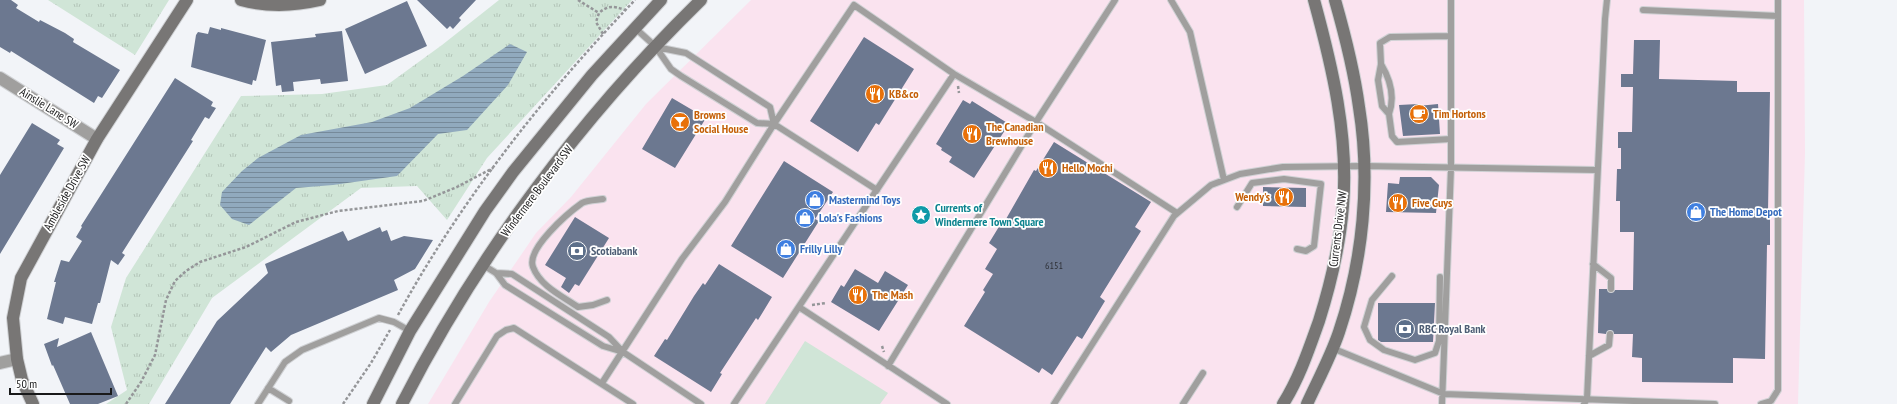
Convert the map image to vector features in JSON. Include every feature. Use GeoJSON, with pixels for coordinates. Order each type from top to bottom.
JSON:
{"type":"FeatureCollection","features":[{"type":"Feature","properties":{"kind":"street","name":"Ambleside Drive SW"},"geometry":{"type":"LineString","coordinates":[[33,404],[22,380],[17,359],[14,318],[21,278],[97,139],[187,0]]}},
{"type":"Feature","properties":{"kind":"street"},"geometry":{"type":"LineString","coordinates":[[241,0],[266,5],[284,5],[320,0]]}},
{"type":"Feature","properties":{"kind":"street"},"geometry":{"type":"LineString","coordinates":[[373,404],[410,331],[485,211],[513,172],[592,75],[661,0]]}},
{"type":"Feature","properties":{"kind":"street","name":"Windermere Boulevard SW"},"geometry":{"type":"LineString","coordinates":[[402,404],[434,343],[483,265],[543,180],[620,84],[701,0]]}},
{"type":"Feature","properties":{"kind":"street","name":"Currents Drive NW"},"geometry":{"type":"LineString","coordinates":[[1283,404],[1289,395],[1312,342],[1329,288],[1343,206],[1344,151],[1337,96],[1326,43],[1314,0]]}},
{"type":"Feature","properties":{"kind":"street","name":"Currents Drive NW"},"geometry":{"type":"LineString","coordinates":[[1307,404],[1339,333],[1354,278],[1363,223],[1364,166],[1360,108],[1348,48],[1335,0]]}},
{"type":"Feature","properties":{"kind":"street","name":"Ainslie Lane SW"},"geometry":{"type":"LineString","coordinates":[[0,78],[97,139]]}},
{"type":"Feature","properties":{"kind":"street"},"geometry":{"type":"LineString","coordinates":[[0,363],[17,359]]}},
{"type":"Feature","properties":{"kind":"lane"},"geometry":{"type":"LineString","coordinates":[[888,366],[1036,122],[1115,0]]}},
{"type":"Feature","properties":{"kind":"lane"},"geometry":{"type":"LineString","coordinates":[[1171,0],[1190,32],[1224,180]]}},
{"type":"Feature","properties":{"kind":"lane"},"geometry":{"type":"LineString","coordinates":[[1442,404],[1444,394],[1451,168],[1451,0]]}},
{"type":"Feature","properties":{"kind":"lane"},"geometry":{"type":"LineString","coordinates":[[1586,402],[1607,0]]}},
{"type":"Feature","properties":{"kind":"lane"},"geometry":{"type":"LineString","coordinates":[[1761,404],[1771,401],[1778,390],[1778,0]]}},
{"type":"Feature","properties":{"kind":"lane"},"geometry":{"type":"LineString","coordinates":[[602,383],[682,259],[725,202],[774,124],[855,3],[954,74],[1036,122],[1177,213]]}},
{"type":"Feature","properties":{"kind":"lane"},"geometry":{"type":"LineString","coordinates":[[1643,10],[1778,16]]}},
{"type":"Feature","properties":{"kind":"lane"},"geometry":{"type":"LineString","coordinates":[[635,28],[655,46],[671,68],[681,76],[757,123],[774,124],[877,190]]}},
{"type":"Feature","properties":{"kind":"lane"},"geometry":{"type":"LineString","coordinates":[[1389,114],[1382,106],[1378,80],[1381,64],[1380,42],[1390,37],[1451,36]]}},
{"type":"Feature","properties":{"kind":"lane"},"geometry":{"type":"LineString","coordinates":[[655,46],[686,53],[770,107],[774,124]]}},
{"type":"Feature","properties":{"kind":"lane"},"geometry":{"type":"LineString","coordinates":[[1381,64],[1389,78],[1392,105],[1389,114],[1392,136],[1397,142],[1451,139]]}},
{"type":"Feature","properties":{"kind":"lane"},"geometry":{"type":"LineString","coordinates":[[734,404],[954,74]]}},
{"type":"Feature","properties":{"kind":"lane"},"geometry":{"type":"LineString","coordinates":[[1054,404],[1174,216],[1211,185],[1240,174],[1283,167],[1364,166],[1597,170]]}},
{"type":"Feature","properties":{"kind":"lane"},"geometry":{"type":"LineString","coordinates":[[1237,207],[1252,183],[1284,180],[1321,184],[1314,246],[1306,251],[1296,248]]}},
{"type":"Feature","properties":{"kind":"lane"},"geometry":{"type":"LineString","coordinates":[[603,199],[583,202],[543,238],[534,252],[532,265],[539,280],[578,307],[593,305],[607,300]]}},
{"type":"Feature","properties":{"kind":"lane"},"geometry":{"type":"LineString","coordinates":[[1593,264],[1611,278],[1611,290]]}},
{"type":"Feature","properties":{"kind":"lane"},"geometry":{"type":"LineString","coordinates":[[483,265],[496,273],[505,285],[603,346],[623,352]]}},
{"type":"Feature","properties":{"kind":"lane"},"geometry":{"type":"LineString","coordinates":[[496,273],[512,274],[609,337],[623,352],[701,404]]}},
{"type":"Feature","properties":{"kind":"lane"},"geometry":{"type":"LineString","coordinates":[[1392,276],[1372,300],[1364,327],[1370,340],[1384,350],[1415,360],[1435,353],[1439,341],[1440,277]]}},
{"type":"Feature","properties":{"kind":"lane"},"geometry":{"type":"LineString","coordinates":[[799,307],[947,404]]}},
{"type":"Feature","properties":{"kind":"lane"},"geometry":{"type":"LineString","coordinates":[[258,404],[285,362],[302,350],[379,318],[394,322],[410,331]]}},
{"type":"Feature","properties":{"kind":"lane"},"geometry":{"type":"LineString","coordinates":[[455,404],[497,336],[506,330],[514,328],[633,404]]}},
{"type":"Feature","properties":{"kind":"lane"},"geometry":{"type":"LineString","coordinates":[[1589,356],[1609,345],[1610,334]]}},
{"type":"Feature","properties":{"kind":"lane"},"geometry":{"type":"LineString","coordinates":[[1332,348],[1444,394],[1586,402],[1715,404]]}},
{"type":"Feature","properties":{"kind":"lane"},"geometry":{"type":"LineString","coordinates":[[1183,404],[1203,373]]}},
{"type":"Feature","properties":{"kind":"lane"},"geometry":{"type":"LineString","coordinates":[[268,388],[289,401]]}},
{"type":"Feature","properties":{"kind":"path"},"geometry":{"type":"LineString","coordinates":[[578,0],[599,13]]}},
{"type":"Feature","properties":{"kind":"path"},"geometry":{"type":"LineString","coordinates":[[603,34],[596,22],[599,13],[609,6],[615,6],[625,10]]}},
{"type":"Feature","properties":{"kind":"path"},"geometry":{"type":"LineString","coordinates":[[126,404],[141,382],[155,355],[166,300],[175,281],[186,271],[200,262],[246,247],[296,222],[338,211],[423,201],[457,187],[493,168]]}},
{"type":"Feature","properties":{"kind":"shaded area"},"geometry":{"type":"Polygon","coordinates":[[[751,0],[1804,0],[1805,153],[1798,404],[428,404],[489,302],[536,233],[571,197],[646,104],[751,0]]]}},
{"type":"Feature","properties":{"kind":"green space"},"geometry":{"type":"Polygon","coordinates":[[[48,0],[169,0],[135,55],[48,0]]]}},
{"type":"Feature","properties":{"kind":"green space"},"geometry":{"type":"Polygon","coordinates":[[[499,0],[632,0],[487,158],[447,220],[417,186],[361,188],[212,298],[149,404],[106,404],[127,390],[111,327],[126,278],[241,96],[322,94],[387,85],[442,45],[499,0]]]}},
{"type":"Feature","properties":{"kind":"green space"},"geometry":{"type":"Polygon","coordinates":[[[805,341],[888,393],[880,404],[765,404],[805,341]]]}},
{"type":"Feature","properties":{"kind":"water"},"geometry":{"type":"Polygon","coordinates":[[[510,44],[527,52],[508,85],[467,130],[438,134],[397,176],[333,185],[296,188],[249,225],[232,219],[220,205],[222,192],[242,171],[258,158],[301,135],[372,122],[410,108],[463,76],[510,44]]]}},
{"type":"Feature","properties":{"kind":"building"},"geometry":{"type":"Polygon","coordinates":[[[0,0],[11,0],[18,5],[16,8],[39,22],[40,20],[65,33],[74,39],[73,42],[120,70],[102,98],[98,96],[94,103],[11,51],[10,53],[0,47],[0,0]]]}},
{"type":"Feature","properties":{"kind":"building"},"geometry":{"type":"Polygon","coordinates":[[[417,0],[476,0],[459,18],[461,20],[453,29],[450,26],[447,29],[417,0]]]}},
{"type":"Feature","properties":{"kind":"building"},"geometry":{"type":"Polygon","coordinates":[[[407,1],[427,46],[365,74],[345,29],[407,1]]]}},
{"type":"Feature","properties":{"kind":"building"},"geometry":{"type":"Polygon","coordinates":[[[210,27],[221,30],[221,28],[266,40],[256,81],[253,80],[252,85],[191,67],[196,35],[198,32],[208,34],[210,27]]]}},
{"type":"Feature","properties":{"kind":"building"},"geometry":{"type":"Polygon","coordinates":[[[342,31],[348,81],[321,84],[320,79],[293,82],[294,91],[282,92],[281,85],[276,86],[271,42],[316,37],[315,34],[342,31]]]}},
{"type":"Feature","properties":{"kind":"building"},"geometry":{"type":"Polygon","coordinates":[[[864,37],[914,69],[879,125],[876,123],[858,152],[810,121],[864,37]]]}},
{"type":"Feature","properties":{"kind":"building","name":"The Home Depot"},"geometry":{"type":"Polygon","coordinates":[[[1634,40],[1660,40],[1659,79],[1737,81],[1737,92],[1770,92],[1768,212],[1770,212],[1770,245],[1767,245],[1765,359],[1733,358],[1733,383],[1642,382],[1642,358],[1632,357],[1633,334],[1614,334],[1610,330],[1606,334],[1598,333],[1599,289],[1607,289],[1611,293],[1615,290],[1633,290],[1634,232],[1620,232],[1620,201],[1616,201],[1617,169],[1621,169],[1621,148],[1618,148],[1618,132],[1632,132],[1633,87],[1621,87],[1621,74],[1633,74],[1634,40]]]}},
{"type":"Feature","properties":{"kind":"building"},"geometry":{"type":"Polygon","coordinates":[[[175,78],[213,102],[211,106],[216,108],[209,119],[205,117],[191,140],[193,141],[122,253],[125,255],[118,265],[111,260],[100,303],[98,303],[92,324],[65,317],[63,324],[47,319],[56,282],[54,282],[61,260],[69,262],[82,241],[76,237],[82,227],[81,226],[175,78]]]}},
{"type":"Feature","properties":{"kind":"building"},"geometry":{"type":"Polygon","coordinates":[[[672,98],[706,118],[675,168],[642,149],[672,98]]]}},
{"type":"Feature","properties":{"kind":"building","name":"The Canadian Brewhouse"},"geometry":{"type":"Polygon","coordinates":[[[963,100],[970,104],[972,101],[1009,124],[974,178],[949,162],[952,157],[941,150],[942,148],[936,144],[963,100]]]}},
{"type":"Feature","properties":{"kind":"building","name":"Tim Hortons"},"geometry":{"type":"Polygon","coordinates":[[[1418,104],[1418,106],[1438,104],[1440,134],[1403,136],[1399,105],[1418,104]]]}},
{"type":"Feature","properties":{"kind":"building"},"geometry":{"type":"Polygon","coordinates":[[[32,123],[60,140],[57,144],[64,148],[0,254],[0,175],[32,123]]]}},
{"type":"Feature","properties":{"kind":"building"},"geometry":{"type":"Polygon","coordinates":[[[1054,142],[1151,202],[1135,227],[1141,231],[1100,297],[1105,301],[1082,339],[1077,336],[1052,375],[1042,368],[1039,373],[964,326],[985,292],[983,290],[993,274],[985,269],[997,249],[989,243],[1000,225],[1002,226],[1034,170],[1036,171],[1054,142]]]}},
{"type":"Feature","properties":{"kind":"building"},"geometry":{"type":"Polygon","coordinates":[[[784,161],[833,192],[815,219],[819,221],[783,278],[731,246],[784,161]]]}},
{"type":"Feature","properties":{"kind":"building"},"geometry":{"type":"Polygon","coordinates":[[[1400,177],[1431,177],[1439,185],[1436,213],[1386,212],[1388,183],[1399,184],[1400,177]]]}},
{"type":"Feature","properties":{"kind":"building","name":"Wendy's"},"geometry":{"type":"Polygon","coordinates":[[[1263,187],[1306,188],[1306,207],[1263,206],[1263,187]]]}},
{"type":"Feature","properties":{"kind":"building","name":"Scotiabank"},"geometry":{"type":"Polygon","coordinates":[[[575,217],[609,238],[579,286],[575,284],[569,293],[561,287],[566,278],[545,265],[575,217]]]}},
{"type":"Feature","properties":{"kind":"building"},"geometry":{"type":"Polygon","coordinates":[[[380,227],[382,232],[387,230],[391,241],[404,236],[433,240],[415,269],[394,280],[398,290],[291,335],[271,352],[266,347],[230,404],[165,404],[217,321],[268,273],[265,264],[343,231],[348,241],[380,227]]]}},
{"type":"Feature","properties":{"kind":"building"},"geometry":{"type":"Polygon","coordinates":[[[719,264],[772,297],[758,320],[756,318],[720,373],[722,374],[711,392],[654,356],[665,339],[667,340],[703,283],[705,285],[719,264]]]}},
{"type":"Feature","properties":{"kind":"building"},"geometry":{"type":"Polygon","coordinates":[[[855,269],[878,283],[885,271],[908,285],[879,331],[831,302],[841,285],[844,287],[855,269]]]}},
{"type":"Feature","properties":{"kind":"building","name":"RBC Royal Bank"},"geometry":{"type":"Polygon","coordinates":[[[1378,303],[1435,303],[1433,342],[1381,342],[1378,340],[1378,303]]]}},
{"type":"Feature","properties":{"kind":"building"},"geometry":{"type":"Polygon","coordinates":[[[91,332],[118,396],[98,404],[70,404],[53,365],[52,366],[44,344],[59,338],[57,347],[91,332]]]}},
{"type":"Feature","properties":{"kind":"place","name":"KB&co"},"geometry":{"type":"Point","coordinates":[875,94]}},
{"type":"Feature","properties":{"kind":"place","name":"Tim Hortons"},"geometry":{"type":"Point","coordinates":[1419,114]}},
{"type":"Feature","properties":{"kind":"place","name":"Browns Social House"},"geometry":{"type":"Point","coordinates":[680,122]}},
{"type":"Feature","properties":{"kind":"place","name":"The Canadian Brewhouse"},"geometry":{"type":"Point","coordinates":[972,134]}},
{"type":"Feature","properties":{"kind":"place","name":"Hello Mochi"},"geometry":{"type":"Point","coordinates":[1048,168]}},
{"type":"Feature","properties":{"kind":"place","name":"Wendy's"},"geometry":{"type":"Point","coordinates":[1284,197]}},
{"type":"Feature","properties":{"kind":"place","name":"Mastermind Toys"},"geometry":{"type":"Point","coordinates":[815,200]}},
{"type":"Feature","properties":{"kind":"place","name":"Five Guys"},"geometry":{"type":"Point","coordinates":[1398,203]}},
{"type":"Feature","properties":{"kind":"place","name":"The Home Depot"},"geometry":{"type":"Point","coordinates":[1696,212]}},
{"type":"Feature","properties":{"kind":"place","name":"Currents of Windermere Town Square"},"geometry":{"type":"Point","coordinates":[921,215]}},
{"type":"Feature","properties":{"kind":"place","name":"Lola's Fashions"},"geometry":{"type":"Point","coordinates":[805,218]}},
{"type":"Feature","properties":{"kind":"place","name":"Frilly Lilly"},"geometry":{"type":"Point","coordinates":[786,249]}},
{"type":"Feature","properties":{"kind":"place","name":"Scotiabank"},"geometry":{"type":"Point","coordinates":[577,251]}},
{"type":"Feature","properties":{"kind":"place","name":"The Mash"},"geometry":{"type":"Point","coordinates":[858,295]}},
{"type":"Feature","properties":{"kind":"place","name":"RBC Royal Bank"},"geometry":{"type":"Point","coordinates":[1405,329]}}]}
